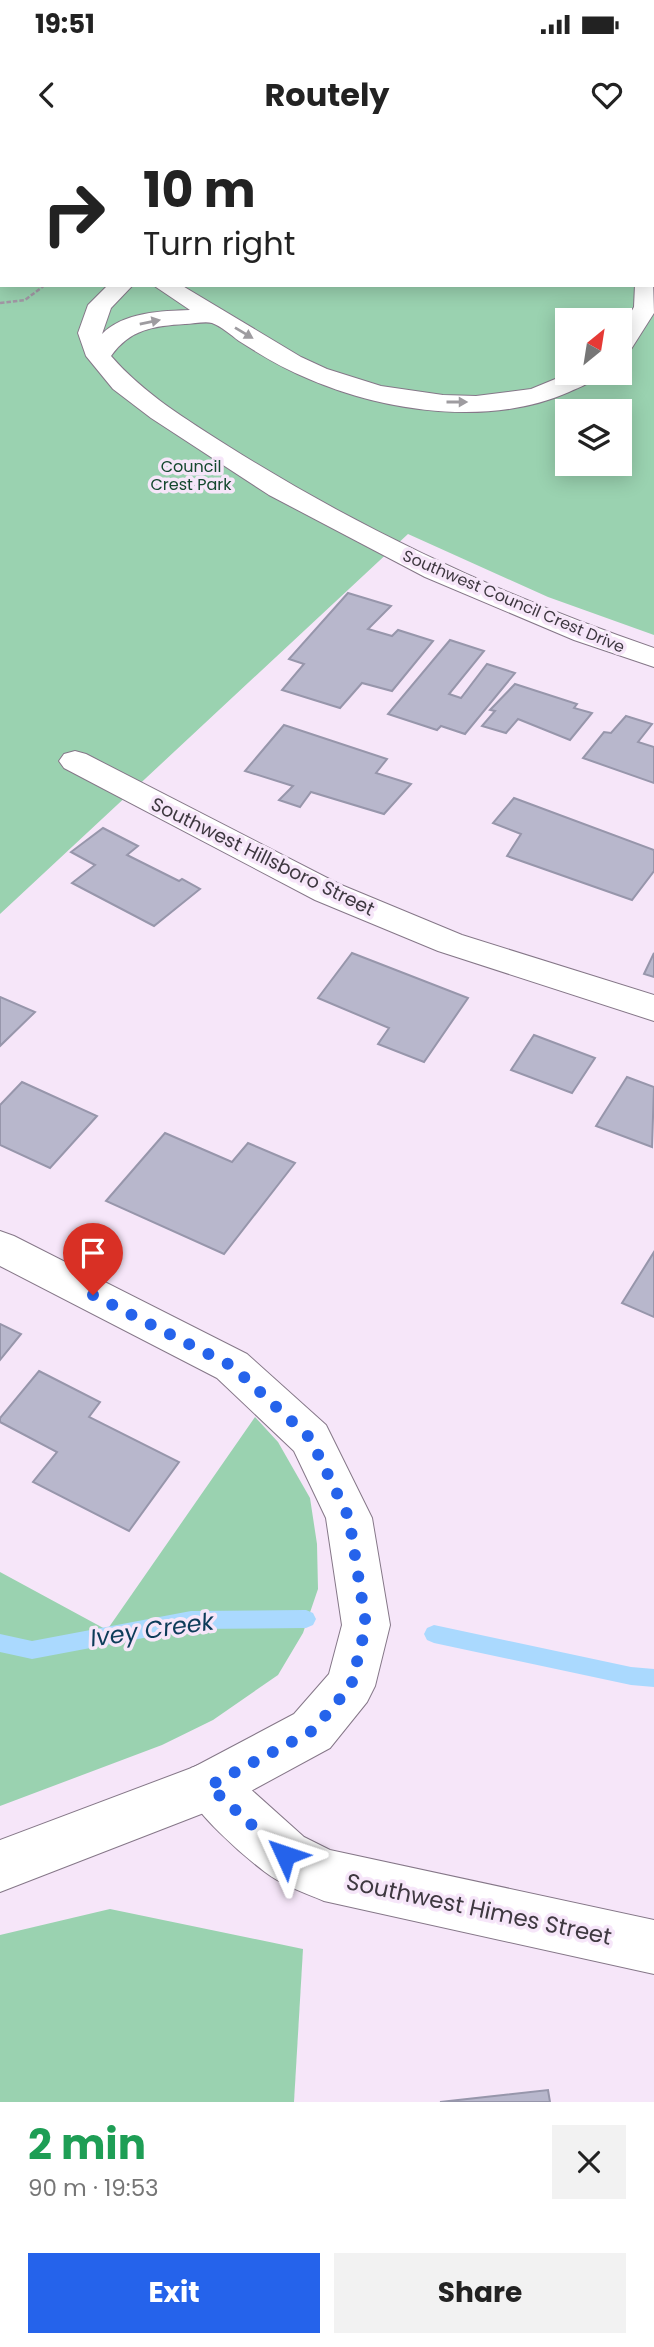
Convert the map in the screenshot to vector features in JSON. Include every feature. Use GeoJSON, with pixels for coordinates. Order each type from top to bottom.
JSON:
{"type":"FeatureCollection","features":[{"type":"Feature","properties":{"kind":"street"},"geometry":{"type":"LineString","coordinates":[[98,356],[90,333],[100,305],[120,287]]}},
{"type":"Feature","properties":{"kind":"street"},"geometry":{"type":"LineString","coordinates":[[167,287],[293,362],[358,389],[402,398],[445,402],[496,402],[533,396],[565,385]]}},
{"type":"Feature","properties":{"kind":"street"},"geometry":{"type":"LineString","coordinates":[[632,330],[646,307],[646,287]]}},
{"type":"Feature","properties":{"kind":"street"},"geometry":{"type":"LineString","coordinates":[[98,356],[117,333],[130,327],[153,320],[214,316]]}},
{"type":"Feature","properties":{"kind":"street","name":"Southwest Council Crest Drive"},"geometry":{"type":"LineString","coordinates":[[98,356],[122,384],[160,414],[278,489],[435,571],[584,634],[654,659]]}},
{"type":"Feature","properties":{"kind":"street","name":"Southwest Hillsboro Street"},"geometry":{"type":"LineString","coordinates":[[75,761],[327,892],[450,943],[654,1008]]}},
{"type":"Feature","properties":{"kind":"street"},"geometry":{"type":"LineString","coordinates":[[0,1247],[232,1366],[310,1438],[349,1518],[366,1625],[351,1686],[312,1731],[209,1786],[0,1866]]}},
{"type":"Feature","properties":{"kind":"street","name":"Southwest Himes Street"},"geometry":{"type":"LineString","coordinates":[[209,1786],[285,1855],[324,1875],[654,1947]]}},
{"type":"Feature","properties":{"kind":"path"},"geometry":{"type":"LineString","coordinates":[[0,303],[20,302],[37,296],[44,287]]}},
{"type":"Feature","properties":{"kind":"green space","name":"Council Crest Park"},"geometry":{"type":"Polygon","coordinates":[[[0,287],[654,287],[654,635],[548,597],[408,534],[0,914],[0,287]]]}},
{"type":"Feature","properties":{"kind":"green space"},"geometry":{"type":"Polygon","coordinates":[[[255,1417],[278,1442],[310,1498],[317,1544],[318,1589],[303,1633],[278,1675],[213,1720],[162,1745],[0,1806],[0,1572],[107,1630],[255,1417]]]}},
{"type":"Feature","properties":{"kind":"green space"},"geometry":{"type":"Polygon","coordinates":[[[110,1909],[303,1949],[294,2102],[0,2102],[0,1935],[110,1909]]]}},
{"type":"Feature","properties":{"kind":"building"},"geometry":{"type":"Polygon","coordinates":[[[348,593],[391,606],[368,629],[392,636],[398,630],[433,641],[392,691],[362,683],[340,708],[282,690],[304,664],[289,659],[348,593]]]}},
{"type":"Feature","properties":{"kind":"building"},"geometry":{"type":"Polygon","coordinates":[[[450,640],[484,651],[449,694],[461,698],[487,664],[515,673],[465,734],[441,726],[437,730],[388,714],[450,640]]]}},
{"type":"Feature","properties":{"kind":"building"},"geometry":{"type":"Polygon","coordinates":[[[515,684],[577,704],[574,708],[592,713],[570,740],[518,719],[506,733],[482,726],[495,711],[490,710],[515,684]]]}},
{"type":"Feature","properties":{"kind":"building"},"geometry":{"type":"Polygon","coordinates":[[[626,716],[652,724],[638,742],[654,747],[654,783],[583,758],[604,732],[611,733],[626,716]]]}},
{"type":"Feature","properties":{"kind":"building"},"geometry":{"type":"Polygon","coordinates":[[[284,725],[387,759],[376,773],[411,784],[384,814],[311,792],[300,807],[279,800],[293,786],[245,771],[284,725]]]}},
{"type":"Feature","properties":{"kind":"building"},"geometry":{"type":"Polygon","coordinates":[[[514,798],[654,850],[654,871],[632,900],[507,856],[521,834],[493,823],[514,798]]]}},
{"type":"Feature","properties":{"kind":"building"},"geometry":{"type":"Polygon","coordinates":[[[103,828],[138,846],[127,855],[200,889],[154,926],[72,883],[95,865],[71,852],[103,828]]]}},
{"type":"Feature","properties":{"kind":"building"},"geometry":{"type":"Polygon","coordinates":[[[352,953],[468,998],[424,1062],[378,1044],[389,1028],[318,998],[352,953]]]}},
{"type":"Feature","properties":{"kind":"building"},"geometry":{"type":"Polygon","coordinates":[[[654,953],[654,977],[644,974],[654,953]]]}},
{"type":"Feature","properties":{"kind":"building"},"geometry":{"type":"Polygon","coordinates":[[[0,997],[35,1012],[0,1046],[0,997]]]}},
{"type":"Feature","properties":{"kind":"building"},"geometry":{"type":"Polygon","coordinates":[[[534,1035],[595,1058],[572,1093],[511,1070],[534,1035]]]}},
{"type":"Feature","properties":{"kind":"building"},"geometry":{"type":"Polygon","coordinates":[[[627,1077],[654,1087],[652,1147],[596,1126],[627,1077]]]}},
{"type":"Feature","properties":{"kind":"building"},"geometry":{"type":"Polygon","coordinates":[[[22,1082],[97,1116],[50,1168],[0,1145],[0,1105],[22,1082]]]}},
{"type":"Feature","properties":{"kind":"building"},"geometry":{"type":"Polygon","coordinates":[[[165,1133],[232,1162],[248,1143],[295,1163],[224,1254],[106,1201],[165,1133]]]}},
{"type":"Feature","properties":{"kind":"building"},"geometry":{"type":"Polygon","coordinates":[[[654,1252],[654,1317],[622,1303],[654,1252]]]}},
{"type":"Feature","properties":{"kind":"building"},"geometry":{"type":"Polygon","coordinates":[[[0,1324],[21,1334],[0,1360],[0,1324]]]}},
{"type":"Feature","properties":{"kind":"building"},"geometry":{"type":"Polygon","coordinates":[[[39,1371],[100,1402],[89,1417],[179,1462],[129,1531],[33,1482],[57,1452],[0,1422],[0,1418],[39,1371]]]}},
{"type":"Feature","properties":{"kind":"building"},"geometry":{"type":"Polygon","coordinates":[[[548,2090],[550,2102],[440,2102],[548,2090]]]}},
{"type":"Feature","properties":{"kind":"waterway","name":"Ivey Creek"},"geometry":{"type":"LineString","coordinates":[[0,1643],[32,1650],[191,1620],[306,1619]]}},
{"type":"Feature","properties":{"kind":"waterway","name":"Ivey Creek"},"geometry":{"type":"LineString","coordinates":[[434,1634],[631,1676],[654,1678]]}},
{"type":"Feature","properties":{"kind":"route"},"geometry":{"type":"LineString","coordinates":[[93,1295],[232,1366],[310,1438],[349,1518],[366,1625],[351,1686],[312,1731],[209,1786],[285,1855]]}}]}
